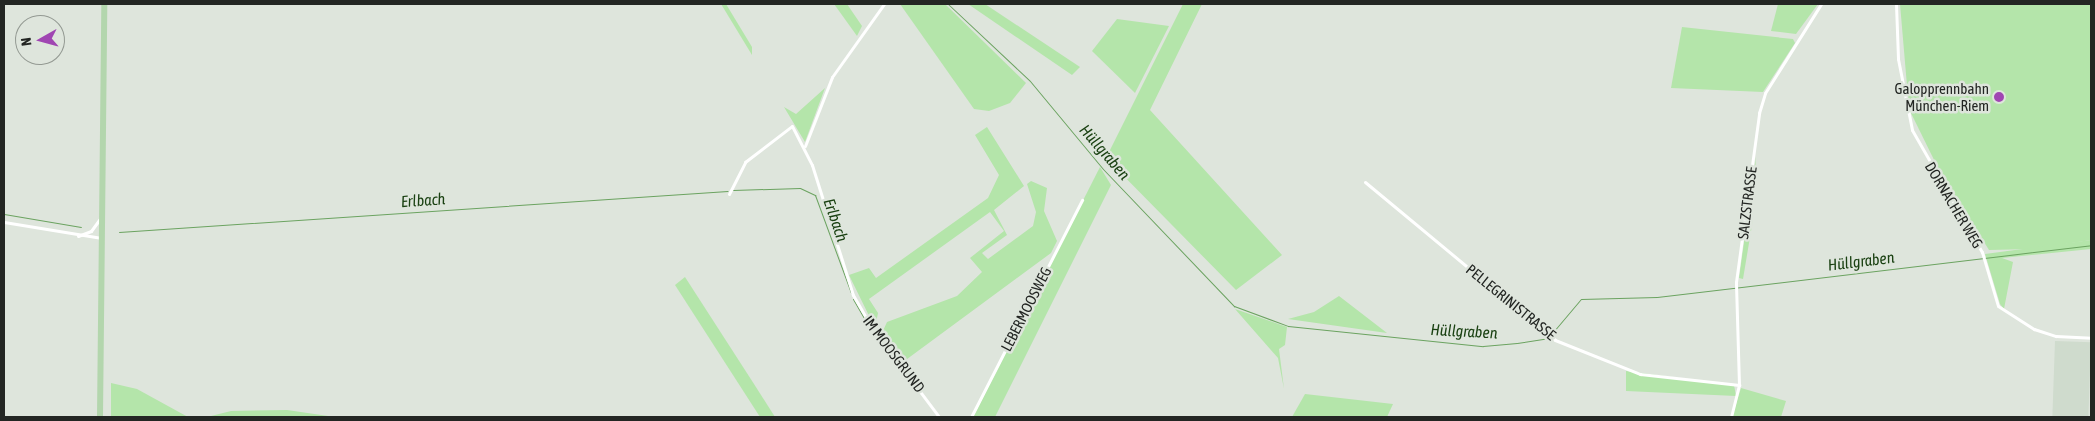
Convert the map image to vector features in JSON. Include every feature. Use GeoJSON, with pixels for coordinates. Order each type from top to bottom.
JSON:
{"type":"FeatureCollection","features":[{"type":"Feature","properties":{"kind":"main road"},"geometry":{"type":"LineString","coordinates":[[100,417],[104,4]]}},
{"type":"Feature","properties":{"kind":"street"},"geometry":{"type":"LineString","coordinates":[[805,146],[832,77],[884,4]]}},
{"type":"Feature","properties":{"kind":"street","name":"SALZSTRASSE"},"geometry":{"type":"LineString","coordinates":[[1731,417],[1739,385],[1736,283],[1761,103],[1821,4]]}},
{"type":"Feature","properties":{"kind":"street","name":"DORNACHER WEG"},"geometry":{"type":"LineString","coordinates":[[1896,4],[1898,59],[1912,130],[1983,254],[1995,300],[2009,316],[2056,336],[2091,338]]}},
{"type":"Feature","properties":{"kind":"street","name":"IM MOOSGRUND"},"geometry":{"type":"LineString","coordinates":[[729,194],[745,162],[792,126],[805,146],[853,295],[873,330],[940,417]]}},
{"type":"Feature","properties":{"kind":"street","name":"PELLEGRINISTRASSE"},"geometry":{"type":"LineString","coordinates":[[1365,182],[1552,338],[1640,374],[1739,385]]}},
{"type":"Feature","properties":{"kind":"street","name":"LEBERMOOSWEG"},"geometry":{"type":"LineString","coordinates":[[971,417],[1082,200]]}},
{"type":"Feature","properties":{"kind":"street"},"geometry":{"type":"LineString","coordinates":[[77,236],[91,231],[102,216]]}},
{"type":"Feature","properties":{"kind":"street"},"geometry":{"type":"LineString","coordinates":[[4,222],[77,236],[102,238]]}},
{"type":"Feature","properties":{"kind":"shaded area"},"geometry":{"type":"Polygon","coordinates":[[[2055,341],[2091,342],[2088,417],[2052,417],[2055,341]]]}},
{"type":"Feature","properties":{"kind":"green space"},"geometry":{"type":"Polygon","coordinates":[[[721,4],[726,4],[752,47],[752,55],[721,4]]]}},
{"type":"Feature","properties":{"kind":"green space"},"geometry":{"type":"Polygon","coordinates":[[[834,4],[847,4],[862,26],[857,36],[834,4]]]}},
{"type":"Feature","properties":{"kind":"green space"},"geometry":{"type":"Polygon","coordinates":[[[900,4],[945,4],[1026,83],[1010,103],[989,111],[974,109],[900,4]]]}},
{"type":"Feature","properties":{"kind":"green space"},"geometry":{"type":"Polygon","coordinates":[[[968,4],[985,4],[1080,67],[1072,75],[968,4]]]}},
{"type":"Feature","properties":{"kind":"green space"},"geometry":{"type":"Polygon","coordinates":[[[1183,4],[1202,4],[1150,110],[1282,255],[1236,290],[1106,158],[1183,4]]]}},
{"type":"Feature","properties":{"kind":"green space"},"geometry":{"type":"Polygon","coordinates":[[[1778,4],[1818,4],[1796,34],[1771,31],[1778,4]]]}},
{"type":"Feature","properties":{"kind":"green space","name":"Galopprennbahn München-Riem"},"geometry":{"type":"Polygon","coordinates":[[[1900,4],[2091,4],[2091,240],[2033,249],[1989,250],[1939,170],[1909,109],[1900,4]]]}},
{"type":"Feature","properties":{"kind":"green space"},"geometry":{"type":"Polygon","coordinates":[[[1117,19],[1169,26],[1135,93],[1092,51],[1117,19]]]}},
{"type":"Feature","properties":{"kind":"green space"},"geometry":{"type":"Polygon","coordinates":[[[1682,27],[1793,39],[1795,43],[1763,92],[1671,88],[1682,27]]]}},
{"type":"Feature","properties":{"kind":"green space"},"geometry":{"type":"Polygon","coordinates":[[[825,88],[805,142],[784,107],[796,114],[825,88]]]}},
{"type":"Feature","properties":{"kind":"green space"},"geometry":{"type":"Polygon","coordinates":[[[987,127],[1024,186],[994,210],[1007,235],[982,253],[988,259],[1033,226],[1036,212],[1027,184],[1031,181],[1047,188],[1044,211],[1057,241],[1051,253],[903,362],[882,333],[887,322],[957,296],[982,272],[970,258],[1004,231],[990,212],[869,299],[878,313],[875,328],[849,275],[869,268],[876,278],[988,198],[999,175],[975,135],[987,127]]]}},
{"type":"Feature","properties":{"kind":"green space"},"geometry":{"type":"Polygon","coordinates":[[[1756,156],[1752,225],[1743,279],[1739,278],[1756,156]]]}},
{"type":"Feature","properties":{"kind":"green space"},"geometry":{"type":"Polygon","coordinates":[[[1100,167],[1111,185],[995,417],[973,417],[1100,167]]]}},
{"type":"Feature","properties":{"kind":"green space"},"geometry":{"type":"Polygon","coordinates":[[[2091,240],[2091,249],[2002,258],[2013,262],[2004,309],[2000,304],[1985,254],[2091,240]]]}},
{"type":"Feature","properties":{"kind":"green space"},"geometry":{"type":"Polygon","coordinates":[[[685,277],[775,417],[760,417],[675,285],[685,277]]]}},
{"type":"Feature","properties":{"kind":"green space"},"geometry":{"type":"Polygon","coordinates":[[[1339,296],[1387,333],[1288,319],[1314,312],[1339,296]]]}},
{"type":"Feature","properties":{"kind":"green space"},"geometry":{"type":"Polygon","coordinates":[[[1235,309],[1287,327],[1285,345],[1279,349],[1284,389],[1278,358],[1235,309]]]}},
{"type":"Feature","properties":{"kind":"green space"},"geometry":{"type":"Polygon","coordinates":[[[1626,371],[1734,385],[1736,396],[1626,391],[1626,371]]]}},
{"type":"Feature","properties":{"kind":"green space"},"geometry":{"type":"Polygon","coordinates":[[[111,383],[137,389],[188,417],[111,417],[111,383]]]}},
{"type":"Feature","properties":{"kind":"green space"},"geometry":{"type":"Polygon","coordinates":[[[1741,388],[1786,401],[1781,417],[1732,417],[1741,388]]]}},
{"type":"Feature","properties":{"kind":"green space"},"geometry":{"type":"Polygon","coordinates":[[[1305,394],[1393,404],[1387,417],[1292,417],[1305,394]]]}},
{"type":"Feature","properties":{"kind":"green space"},"geometry":{"type":"Polygon","coordinates":[[[287,410],[335,417],[207,417],[231,411],[287,410]]]}},
{"type":"Feature","properties":{"kind":"waterway","name":"Hüllgraben"},"geometry":{"type":"LineString","coordinates":[[948,4],[1030,81],[1103,169],[1234,306],[1288,326],[1483,346],[1517,343],[1548,338],[1581,299],[1657,297],[2091,245]]}},
{"type":"Feature","properties":{"kind":"waterway","name":"Erlbach"},"geometry":{"type":"LineString","coordinates":[[733,190],[800,188],[815,195],[851,293]]}},
{"type":"Feature","properties":{"kind":"waterway","name":"Erlbach"},"geometry":{"type":"LineString","coordinates":[[119,232],[728,191]]}},
{"type":"Feature","properties":{"kind":"waterway"},"geometry":{"type":"LineString","coordinates":[[4,214],[81,227]]}},
{"type":"Feature","properties":{"kind":"waterway","name":"Erlbach"},"geometry":{"type":"LineString","coordinates":[[853,299],[870,328]]}},
{"type":"Feature","properties":{"kind":"waterway"},"geometry":{"type":"LineString","coordinates":[[874,334],[908,379]]}},
{"type":"Feature","properties":{"kind":"place","name":"Galopprennbahn München-Riem"},"geometry":{"type":"Point","coordinates":[1999,97]}}]}
